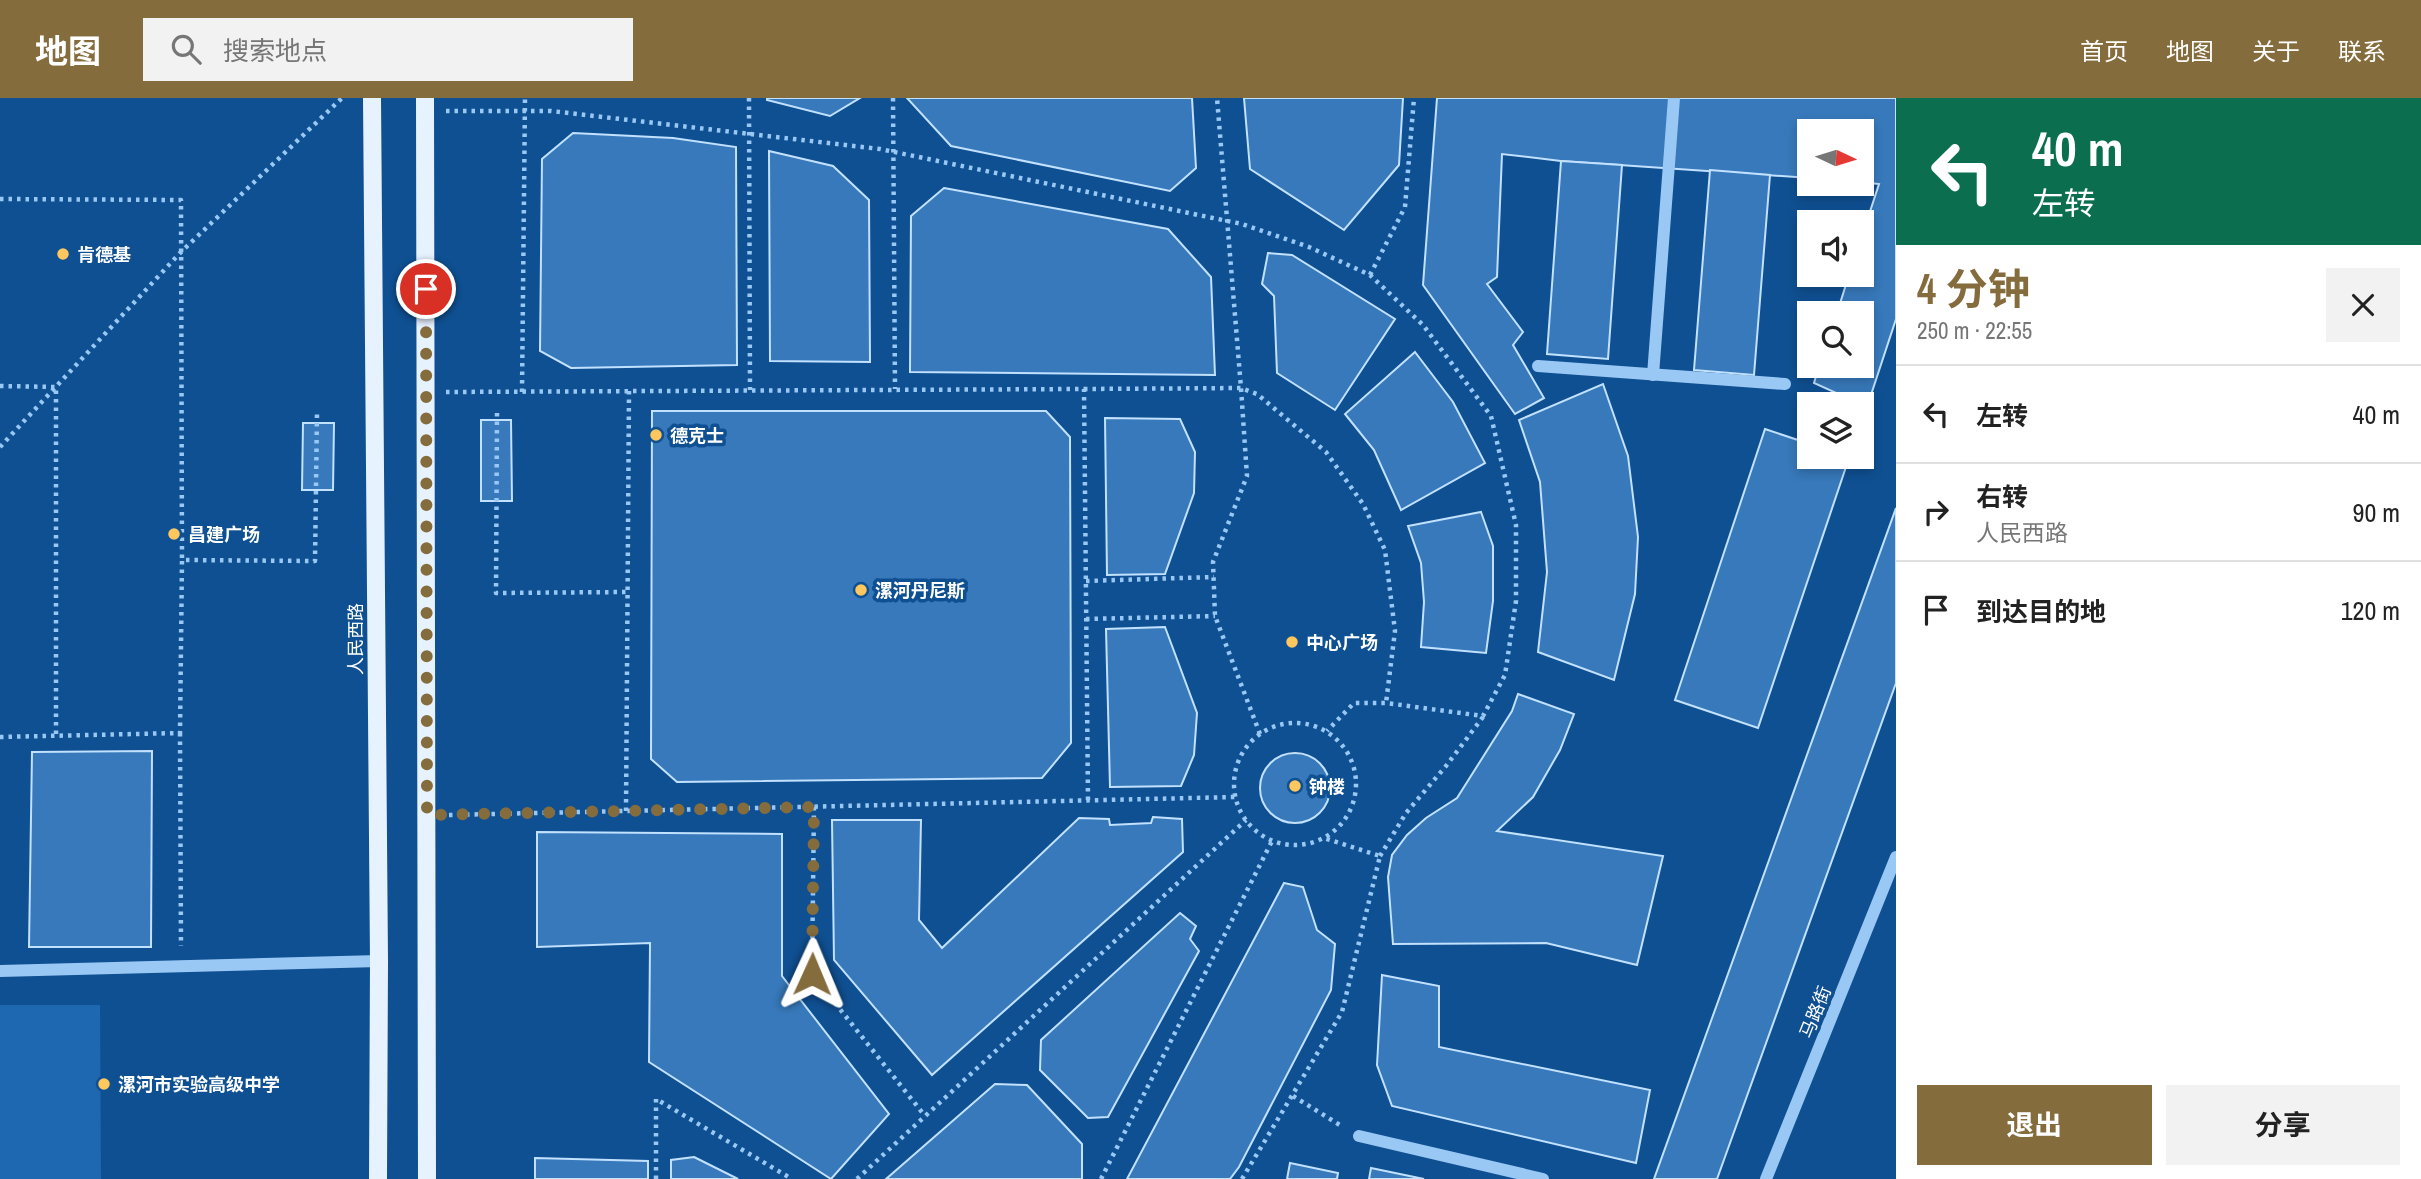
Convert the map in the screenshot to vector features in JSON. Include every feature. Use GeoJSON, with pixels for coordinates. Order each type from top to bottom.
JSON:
{"type":"FeatureCollection","features":[{"type":"Feature","properties":{"kind":"main road","name":"人民西路"},"geometry":{"type":"LineString","coordinates":[[372,98],[379,961],[378,1179]]}},
{"type":"Feature","properties":{"kind":"main road"},"geometry":{"type":"LineString","coordinates":[[425,104],[427,1179]]}},
{"type":"Feature","properties":{"kind":"street"},"geometry":{"type":"LineString","coordinates":[[1653,375],[1674,98]]}},
{"type":"Feature","properties":{"kind":"street"},"geometry":{"type":"LineString","coordinates":[[1538,366],[1785,384]]}},
{"type":"Feature","properties":{"kind":"street","name":"马路街"},"geometry":{"type":"LineString","coordinates":[[1766,1179],[1896,857]]}},
{"type":"Feature","properties":{"kind":"street"},"geometry":{"type":"LineString","coordinates":[[0,971],[379,961]]}},
{"type":"Feature","properties":{"kind":"street"},"geometry":{"type":"LineString","coordinates":[[1359,1136],[1543,1179]]}},
{"type":"Feature","properties":{"kind":"path"},"geometry":{"type":"LineString","coordinates":[[0,447],[180,253],[342,98]]}},
{"type":"Feature","properties":{"kind":"path"},"geometry":{"type":"LineString","coordinates":[[522,392],[525,98]]}},
{"type":"Feature","properties":{"kind":"path"},"geometry":{"type":"LineString","coordinates":[[749,98],[750,390]]}},
{"type":"Feature","properties":{"kind":"path"},"geometry":{"type":"LineString","coordinates":[[893,98],[895,389]]}},
{"type":"Feature","properties":{"kind":"path"},"geometry":{"type":"LineString","coordinates":[[1217,98],[1247,477],[1213,562],[1215,616],[1260,734]]}},
{"type":"Feature","properties":{"kind":"path"},"geometry":{"type":"LineString","coordinates":[[1370,275],[1405,207],[1414,98]]}},
{"type":"Feature","properties":{"kind":"path"},"geometry":{"type":"LineString","coordinates":[[425,104],[525,112],[551,111],[894,152],[1226,221],[1309,247],[1370,275],[1423,326],[1491,416],[1516,525],[1516,601],[1505,675],[1483,716],[1446,766],[1406,813],[1380,856],[1342,1012],[1242,1179]]}},
{"type":"Feature","properties":{"kind":"path"},"geometry":{"type":"LineString","coordinates":[[0,199],[181,200],[181,966]]}},
{"type":"Feature","properties":{"kind":"path"},"geometry":{"type":"LineString","coordinates":[[0,386],[56,387]]}},
{"type":"Feature","properties":{"kind":"path"},"geometry":{"type":"LineString","coordinates":[[55,736],[56,387]]}},
{"type":"Feature","properties":{"kind":"path"},"geometry":{"type":"LineString","coordinates":[[426,392],[1241,388],[1257,394],[1326,452],[1363,505],[1385,550],[1395,631],[1386,702]]}},
{"type":"Feature","properties":{"kind":"path"},"geometry":{"type":"LineString","coordinates":[[1084,389],[1087,801]]}},
{"type":"Feature","properties":{"kind":"path"},"geometry":{"type":"LineString","coordinates":[[626,811],[629,391]]}},
{"type":"Feature","properties":{"kind":"path"},"geometry":{"type":"LineString","coordinates":[[182,560],[315,561],[317,413]]}},
{"type":"Feature","properties":{"kind":"path"},"geometry":{"type":"LineString","coordinates":[[497,413],[496,593],[628,592]]}},
{"type":"Feature","properties":{"kind":"path"},"geometry":{"type":"LineString","coordinates":[[1086,581],[1214,577]]}},
{"type":"Feature","properties":{"kind":"path"},"geometry":{"type":"LineString","coordinates":[[1086,619],[1215,616]]}},
{"type":"Feature","properties":{"kind":"path"},"geometry":{"type":"LineString","coordinates":[[1327,731],[1354,703],[1386,702],[1483,716]]}},
{"type":"Feature","properties":{"kind":"path"},"geometry":{"type":"LineString","coordinates":[[1293,722],[1310,724],[1327,731],[1341,743],[1351,759],[1356,776],[1355,795],[1350,812],[1339,827],[1324,838],[1307,844],[1289,845],[1272,841],[1257,832],[1246,820],[1235,797],[1234,779],[1238,762],[1247,746],[1260,734],[1293,722]]}},
{"type":"Feature","properties":{"kind":"path"},"geometry":{"type":"LineString","coordinates":[[0,737],[180,733]]}},
{"type":"Feature","properties":{"kind":"path"},"geometry":{"type":"LineString","coordinates":[[427,815],[1235,797]]}},
{"type":"Feature","properties":{"kind":"path"},"geometry":{"type":"LineString","coordinates":[[814,807],[812,974],[925,1116]]}},
{"type":"Feature","properties":{"kind":"path"},"geometry":{"type":"LineString","coordinates":[[857,1179],[1246,820]]}},
{"type":"Feature","properties":{"kind":"path"},"geometry":{"type":"LineString","coordinates":[[1324,838],[1380,856]]}},
{"type":"Feature","properties":{"kind":"path"},"geometry":{"type":"LineString","coordinates":[[1101,1179],[1272,841]]}},
{"type":"Feature","properties":{"kind":"path"},"geometry":{"type":"LineString","coordinates":[[1293,1096],[1359,1136]]}},
{"type":"Feature","properties":{"kind":"path"},"geometry":{"type":"LineString","coordinates":[[656,1179],[656,1099],[793,1179]]}},
{"type":"Feature","properties":{"kind":"shaded area"},"geometry":{"type":"Polygon","coordinates":[[[0,1005],[100,1005],[101,1179],[0,1179],[0,1005]]]}},
{"type":"Feature","properties":{"kind":"building"},"geometry":{"type":"Polygon","coordinates":[[[767,98],[860,98],[830,116],[767,98]]]}},
{"type":"Feature","properties":{"kind":"building"},"geometry":{"type":"Polygon","coordinates":[[[907,98],[1192,98],[1196,168],[1170,191],[951,146],[907,98]]]}},
{"type":"Feature","properties":{"kind":"building"},"geometry":{"type":"Polygon","coordinates":[[[1244,98],[1403,98],[1399,165],[1344,230],[1250,169],[1244,98]]]}},
{"type":"Feature","properties":{"kind":"building"},"geometry":{"type":"Polygon","coordinates":[[[1437,98],[1896,98],[1896,319],[1872,392],[1834,392],[1814,383],[1815,378],[1874,378],[1874,301],[1841,301],[1845,287],[1874,287],[1874,210],[1870,210],[1879,184],[1874,183],[1874,119],[1797,119],[1797,177],[1561,161],[1502,154],[1497,277],[1487,284],[1523,332],[1513,345],[1544,398],[1515,414],[1423,285],[1437,98]]]}},
{"type":"Feature","properties":{"kind":"building"},"geometry":{"type":"Polygon","coordinates":[[[573,133],[673,138],[736,147],[737,365],[571,368],[540,351],[542,159],[573,133]]]}},
{"type":"Feature","properties":{"kind":"building"},"geometry":{"type":"Polygon","coordinates":[[[769,151],[833,166],[869,200],[870,362],[770,361],[769,151]]]}},
{"type":"Feature","properties":{"kind":"building"},"geometry":{"type":"Polygon","coordinates":[[[1561,161],[1622,165],[1608,359],[1547,354],[1561,161]]]}},
{"type":"Feature","properties":{"kind":"building"},"geometry":{"type":"Polygon","coordinates":[[[1710,170],[1770,175],[1754,375],[1694,370],[1710,170]]]}},
{"type":"Feature","properties":{"kind":"building"},"geometry":{"type":"Polygon","coordinates":[[[944,188],[1168,229],[1211,277],[1215,375],[910,372],[911,216],[944,188]]]}},
{"type":"Feature","properties":{"kind":"building"},"geometry":{"type":"Polygon","coordinates":[[[1268,253],[1292,255],[1395,319],[1335,410],[1277,373],[1274,296],[1262,284],[1268,253]]]}},
{"type":"Feature","properties":{"kind":"building"},"geometry":{"type":"Polygon","coordinates":[[[1415,352],[1453,402],[1485,463],[1401,510],[1374,450],[1345,414],[1415,352]]]}},
{"type":"Feature","properties":{"kind":"building"},"geometry":{"type":"Polygon","coordinates":[[[1603,384],[1628,456],[1638,537],[1635,594],[1614,680],[1538,652],[1547,572],[1540,482],[1519,420],[1603,384]]]}},
{"type":"Feature","properties":{"kind":"building","name":"漯河丹尼斯"},"geometry":{"type":"Polygon","coordinates":[[[652,411],[1046,411],[1070,437],[1071,743],[1042,778],[677,782],[651,759],[652,411]]]}},
{"type":"Feature","properties":{"kind":"building"},"geometry":{"type":"Polygon","coordinates":[[[1105,418],[1180,419],[1195,452],[1194,493],[1165,574],[1107,575],[1105,418]]]}},
{"type":"Feature","properties":{"kind":"building"},"geometry":{"type":"Polygon","coordinates":[[[481,420],[511,420],[512,501],[481,501],[481,420]]]}},
{"type":"Feature","properties":{"kind":"building"},"geometry":{"type":"Polygon","coordinates":[[[303,423],[334,423],[333,490],[302,490],[303,423]]]}},
{"type":"Feature","properties":{"kind":"building"},"geometry":{"type":"Polygon","coordinates":[[[1765,429],[1797,440],[1797,469],[1845,469],[1758,728],[1675,700],[1765,429]]]}},
{"type":"Feature","properties":{"kind":"building"},"geometry":{"type":"Polygon","coordinates":[[[1896,508],[1896,683],[1717,1179],[1654,1179],[1896,508]]]}},
{"type":"Feature","properties":{"kind":"building"},"geometry":{"type":"Polygon","coordinates":[[[1481,512],[1493,546],[1493,601],[1486,653],[1421,647],[1424,602],[1421,563],[1408,526],[1481,512]]]}},
{"type":"Feature","properties":{"kind":"building"},"geometry":{"type":"Polygon","coordinates":[[[1165,627],[1197,713],[1194,755],[1181,786],[1110,787],[1106,629],[1165,627]]]}},
{"type":"Feature","properties":{"kind":"building"},"geometry":{"type":"Polygon","coordinates":[[[1518,694],[1574,714],[1560,750],[1533,797],[1497,831],[1663,856],[1637,965],[1546,943],[1393,944],[1388,877],[1392,855],[1407,835],[1426,818],[1457,798],[1512,711],[1518,694]]]}},
{"type":"Feature","properties":{"kind":"building"},"geometry":{"type":"Polygon","coordinates":[[[152,751],[151,947],[29,947],[32,752],[152,751]]]}},
{"type":"Feature","properties":{"kind":"building","name":"钟楼"},"geometry":{"type":"Polygon","coordinates":[[[1302,753],[1315,759],[1324,768],[1328,774],[1328,802],[1320,813],[1309,821],[1288,823],[1270,813],[1262,802],[1260,781],[1270,763],[1281,755],[1302,753]]]}},
{"type":"Feature","properties":{"kind":"building"},"geometry":{"type":"Polygon","coordinates":[[[1153,817],[1182,819],[1183,852],[932,1075],[834,960],[832,820],[921,820],[919,920],[942,948],[1079,818],[1109,819],[1110,825],[1151,823],[1153,817]]]}},
{"type":"Feature","properties":{"kind":"building"},"geometry":{"type":"Polygon","coordinates":[[[537,832],[782,834],[782,976],[889,1114],[831,1179],[649,1062],[650,943],[537,947],[537,832]]]}},
{"type":"Feature","properties":{"kind":"building"},"geometry":{"type":"Polygon","coordinates":[[[1284,883],[1303,887],[1317,930],[1335,944],[1331,990],[1239,1167],[1230,1179],[1127,1179],[1284,883]]]}},
{"type":"Feature","properties":{"kind":"building"},"geometry":{"type":"Polygon","coordinates":[[[1180,913],[1196,926],[1190,939],[1199,951],[1108,1117],[1088,1118],[1040,1070],[1041,1040],[1180,913]]]}},
{"type":"Feature","properties":{"kind":"building"},"geometry":{"type":"Polygon","coordinates":[[[1382,975],[1439,986],[1439,1047],[1650,1090],[1636,1163],[1392,1106],[1377,1065],[1382,975]]]}},
{"type":"Feature","properties":{"kind":"building"},"geometry":{"type":"Polygon","coordinates":[[[995,1084],[1027,1085],[1082,1144],[1082,1179],[886,1179],[995,1084]]]}},
{"type":"Feature","properties":{"kind":"building"},"geometry":{"type":"Polygon","coordinates":[[[694,1157],[738,1179],[671,1179],[671,1160],[694,1157]]]}},
{"type":"Feature","properties":{"kind":"building"},"geometry":{"type":"Polygon","coordinates":[[[535,1158],[648,1161],[648,1179],[535,1179],[535,1158]]]}},
{"type":"Feature","properties":{"kind":"building"},"geometry":{"type":"Polygon","coordinates":[[[1290,1163],[1338,1173],[1337,1179],[1287,1179],[1290,1163]]]}},
{"type":"Feature","properties":{"kind":"building"},"geometry":{"type":"Polygon","coordinates":[[[1371,1168],[1424,1179],[1369,1179],[1371,1168]]]}},
{"type":"Feature","properties":{"kind":"place","name":"肯德基"},"geometry":{"type":"Point","coordinates":[63,254]}},
{"type":"Feature","properties":{"kind":"place","name":"德克士"},"geometry":{"type":"Point","coordinates":[656,435]}},
{"type":"Feature","properties":{"kind":"place","name":"昌建广场"},"geometry":{"type":"Point","coordinates":[174,534]}},
{"type":"Feature","properties":{"kind":"place","name":"漯河丹尼斯"},"geometry":{"type":"Point","coordinates":[861,590]}},
{"type":"Feature","properties":{"kind":"place","name":"中心广场"},"geometry":{"type":"Point","coordinates":[1292,642]}},
{"type":"Feature","properties":{"kind":"place","name":"钟楼"},"geometry":{"type":"Point","coordinates":[1295,786]}},
{"type":"Feature","properties":{"kind":"place","name":"漯河市实验高级中学"},"geometry":{"type":"Point","coordinates":[104,1084]}},
{"type":"Feature","properties":{"kind":"route"},"geometry":{"type":"LineString","coordinates":[[426,289],[427,815],[814,807],[812,974]]}}]}
